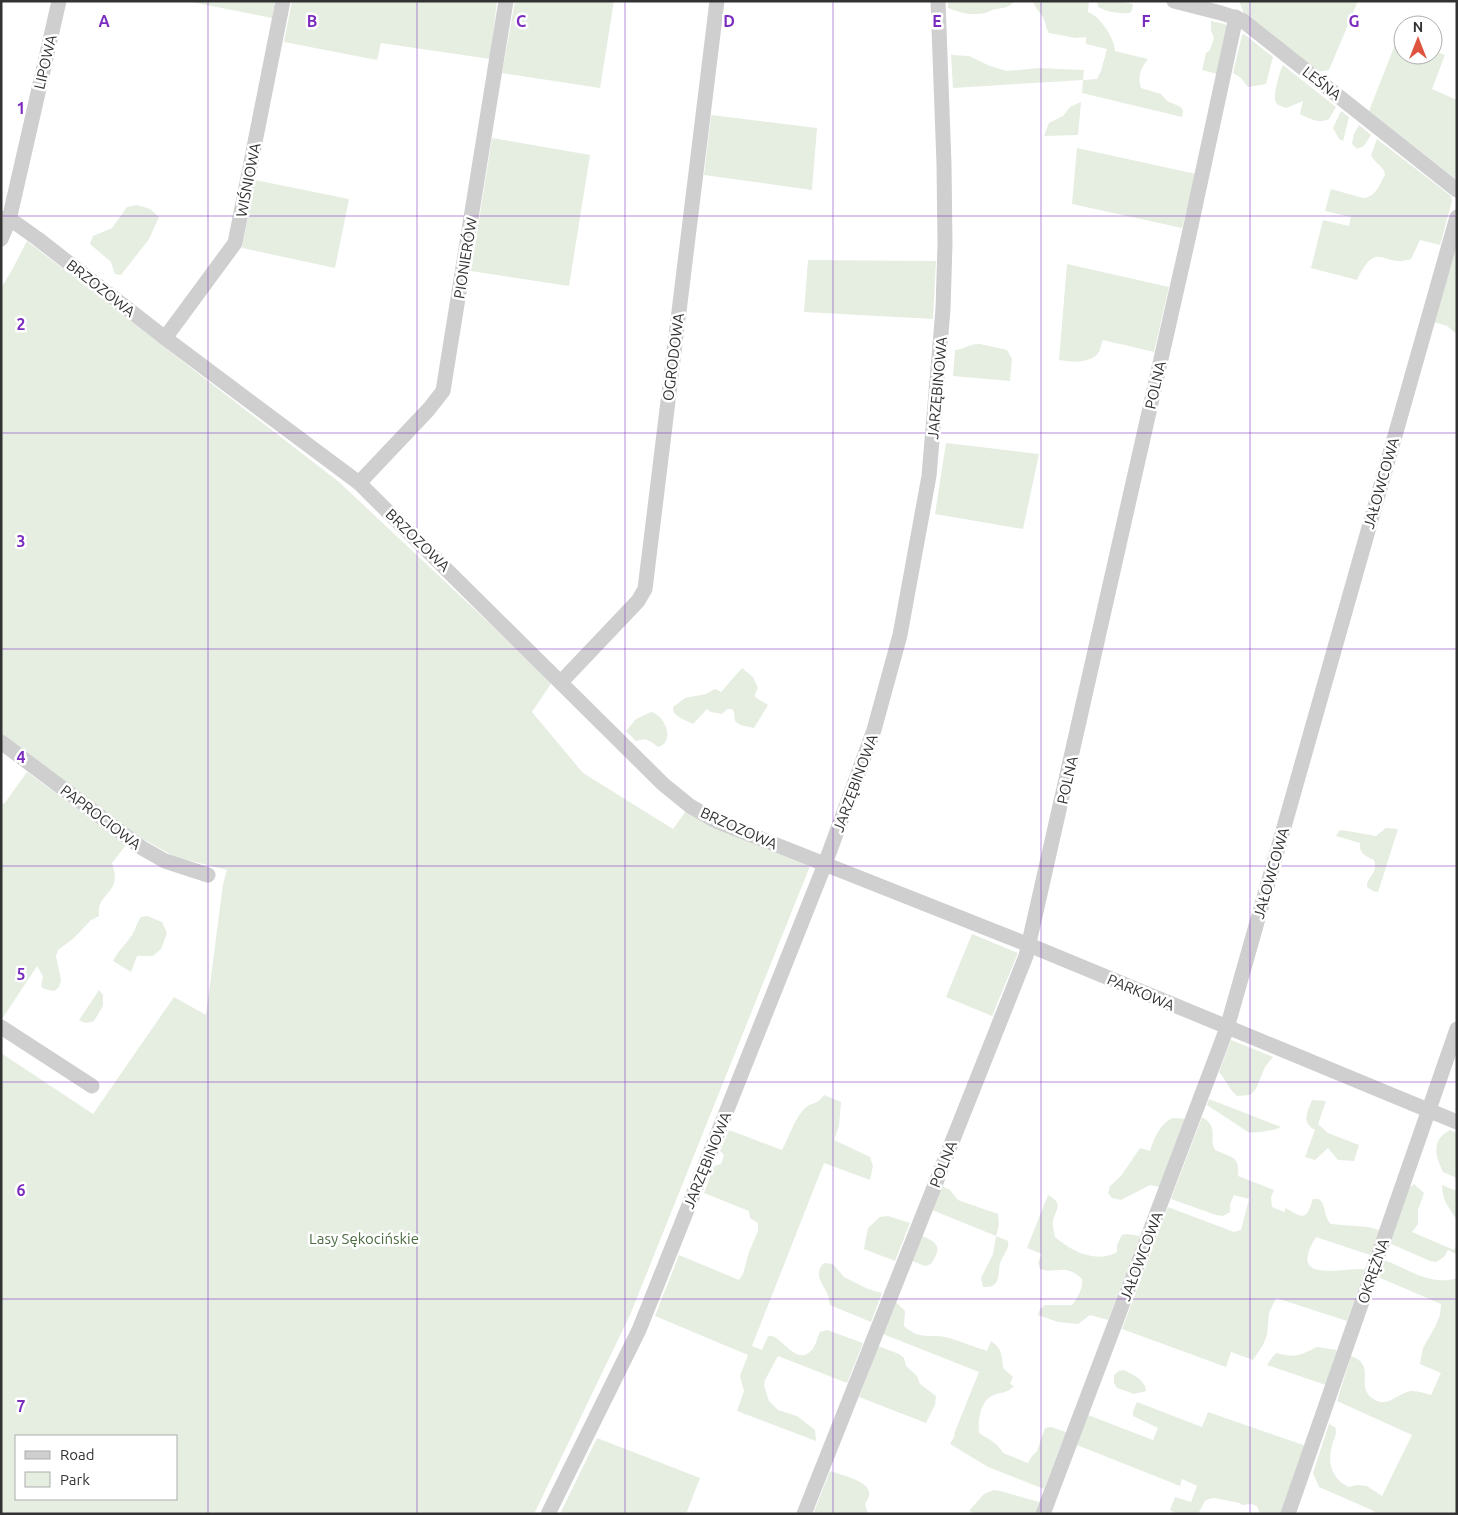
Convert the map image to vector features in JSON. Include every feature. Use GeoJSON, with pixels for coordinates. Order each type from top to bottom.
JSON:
{"type":"FeatureCollection","features":[{"type":"Feature","properties":{"kind":"street","name":"LIPOWA"},"geometry":{"type":"LineString","coordinates":[[1,239],[59,1]]}},
{"type":"Feature","properties":{"kind":"street","name":"WIŚNIOWA"},"geometry":{"type":"LineString","coordinates":[[165,338],[235,243],[283,1]]}},
{"type":"Feature","properties":{"kind":"street","name":"PIONIERÓW"},"geometry":{"type":"LineString","coordinates":[[359,483],[429,409],[443,391],[506,1]]}},
{"type":"Feature","properties":{"kind":"street","name":"OGRODOWA"},"geometry":{"type":"LineString","coordinates":[[561,682],[638,601],[645,589],[717,1]]}},
{"type":"Feature","properties":{"kind":"street","name":"JARZĘBINOWA"},"geometry":{"type":"LineString","coordinates":[[548,1514],[639,1330],[825,864],[874,730],[900,635],[929,476],[942,327],[944,260],[943,146],[938,1]]}},
{"type":"Feature","properties":{"kind":"street","name":"LEŚNA"},"geometry":{"type":"LineString","coordinates":[[1174,1],[1242,20],[1457,190]]}},
{"type":"Feature","properties":{"kind":"street","name":"POLNA"},"geometry":{"type":"LineString","coordinates":[[804,1514],[1026,956],[1187,244],[1236,18]]}},
{"type":"Feature","properties":{"kind":"street","name":"JAŁOWCOWA"},"geometry":{"type":"LineString","coordinates":[[1042,1514],[1228,1028],[1457,217]]}},
{"type":"Feature","properties":{"kind":"street","name":"BRZOZOWA"},"geometry":{"type":"LineString","coordinates":[[5,219],[46,245],[165,338],[359,483],[662,784],[690,806],[716,821],[825,864]]}},
{"type":"Feature","properties":{"kind":"street","name":"PAPROCIOWA"},"geometry":{"type":"LineString","coordinates":[[1,742],[142,848],[165,861],[208,875]]}},
{"type":"Feature","properties":{"kind":"street","name":"PARKOWA"},"geometry":{"type":"LineString","coordinates":[[825,864],[1029,945],[1457,1122]]}},
{"type":"Feature","properties":{"kind":"street"},"geometry":{"type":"LineString","coordinates":[[1,1027],[92,1086]]}},
{"type":"Feature","properties":{"kind":"street","name":"OKRĘŻNA"},"geometry":{"type":"LineString","coordinates":[[1288,1514],[1457,1029]]}},
{"type":"Feature","properties":{"kind":"green space"},"geometry":{"type":"Polygon","coordinates":[[[186,1],[275,1],[272,18],[186,1]]]}},
{"type":"Feature","properties":{"kind":"green space"},"geometry":{"type":"Polygon","coordinates":[[[292,1],[497,1],[490,59],[381,43],[377,60],[284,42],[292,1]]]}},
{"type":"Feature","properties":{"kind":"green space"},"geometry":{"type":"Polygon","coordinates":[[[515,1],[614,1],[600,88],[502,73],[515,1]]]}},
{"type":"Feature","properties":{"kind":"green space"},"geometry":{"type":"Polygon","coordinates":[[[948,1],[1014,1],[1006,7],[985,13],[971,14],[948,8],[948,1]]]}},
{"type":"Feature","properties":{"kind":"green space"},"geometry":{"type":"Polygon","coordinates":[[[1033,1],[1089,1],[1088,12],[1093,14],[1106,28],[1115,51],[1148,59],[1140,72],[1141,88],[1161,94],[1167,101],[1181,107],[1183,111],[1182,117],[1082,93],[1083,80],[1097,79],[1107,49],[1086,44],[1086,37],[1076,38],[1049,33],[1033,1]]]}},
{"type":"Feature","properties":{"kind":"green space"},"geometry":{"type":"Polygon","coordinates":[[[1097,1],[1119,1],[1133,4],[1132,10],[1130,13],[1109,11],[1098,7],[1097,1]]]}},
{"type":"Feature","properties":{"kind":"green space"},"geometry":{"type":"Polygon","coordinates":[[[1239,1],[1358,1],[1329,70],[1318,72],[1245,16],[1239,1]]]}},
{"type":"Feature","properties":{"kind":"green space"},"geometry":{"type":"Polygon","coordinates":[[[1211,21],[1225,24],[1227,27],[1217,74],[1202,70],[1206,53],[1210,50],[1214,38],[1211,30],[1211,21]]]}},
{"type":"Feature","properties":{"kind":"green space"},"geometry":{"type":"Polygon","coordinates":[[[1244,34],[1273,57],[1266,84],[1248,87],[1241,78],[1233,73],[1242,35],[1244,34]]]}},
{"type":"Feature","properties":{"kind":"green space"},"geometry":{"type":"Polygon","coordinates":[[[1393,50],[1393,65],[1441,65],[1432,89],[1457,100],[1457,180],[1369,111],[1393,50]]]}},
{"type":"Feature","properties":{"kind":"green space"},"geometry":{"type":"Polygon","coordinates":[[[951,55],[969,56],[990,66],[1007,71],[1039,68],[1084,70],[1083,80],[953,88],[951,55]]]}},
{"type":"Feature","properties":{"kind":"green space"},"geometry":{"type":"Polygon","coordinates":[[[1283,65],[1336,107],[1329,119],[1318,121],[1300,114],[1303,101],[1286,108],[1277,104],[1275,91],[1283,65]]]}},
{"type":"Feature","properties":{"kind":"green space"},"geometry":{"type":"Polygon","coordinates":[[[1081,102],[1078,135],[1044,136],[1049,123],[1063,116],[1070,107],[1081,102]]]}},
{"type":"Feature","properties":{"kind":"green space"},"geometry":{"type":"Polygon","coordinates":[[[1341,111],[1349,117],[1343,141],[1339,139],[1333,128],[1341,111]]]}},
{"type":"Feature","properties":{"kind":"green space"},"geometry":{"type":"Polygon","coordinates":[[[711,115],[817,128],[812,190],[704,175],[711,115]]]}},
{"type":"Feature","properties":{"kind":"green space"},"geometry":{"type":"Polygon","coordinates":[[[1359,125],[1371,135],[1364,146],[1357,149],[1352,144],[1354,134],[1359,125]]]}},
{"type":"Feature","properties":{"kind":"green space"},"geometry":{"type":"Polygon","coordinates":[[[492,138],[590,155],[569,286],[471,271],[492,138]]]}},
{"type":"Feature","properties":{"kind":"green space"},"geometry":{"type":"Polygon","coordinates":[[[1377,139],[1451,196],[1452,201],[1440,245],[1420,240],[1411,259],[1401,261],[1376,257],[1370,260],[1364,267],[1357,280],[1311,268],[1323,220],[1349,226],[1351,217],[1325,211],[1331,189],[1363,198],[1367,197],[1377,190],[1385,175],[1385,172],[1371,155],[1377,139]]]}},
{"type":"Feature","properties":{"kind":"green space"},"geometry":{"type":"Polygon","coordinates":[[[1077,148],[1196,174],[1182,228],[1072,204],[1077,148]]]}},
{"type":"Feature","properties":{"kind":"green space"},"geometry":{"type":"Polygon","coordinates":[[[255,180],[349,199],[335,268],[242,248],[255,180]]]}},
{"type":"Feature","properties":{"kind":"green space"},"geometry":{"type":"Polygon","coordinates":[[[137,205],[150,209],[159,217],[149,239],[121,275],[115,274],[111,262],[90,244],[93,236],[112,228],[127,207],[137,205]]]}},
{"type":"Feature","properties":{"kind":"green space","name":"Lasy Sękocińskie"},"geometry":{"type":"Polygon","coordinates":[[[27,241],[339,482],[552,682],[532,712],[583,773],[673,829],[686,811],[771,851],[810,866],[630,1315],[534,1514],[1,1514],[1,1053],[93,1114],[174,997],[206,1015],[223,884],[227,870],[175,857],[134,834],[1,734],[1,288],[27,241]]]}},
{"type":"Feature","properties":{"kind":"green space"},"geometry":{"type":"Polygon","coordinates":[[[1457,243],[1457,334],[1447,326],[1434,322],[1457,243]]]}},
{"type":"Feature","properties":{"kind":"green space"},"geometry":{"type":"Polygon","coordinates":[[[808,260],[936,261],[933,319],[804,312],[808,260]]]}},
{"type":"Feature","properties":{"kind":"green space"},"geometry":{"type":"Polygon","coordinates":[[[1067,264],[1169,287],[1154,352],[1103,340],[1099,352],[1091,359],[1075,362],[1059,360],[1067,264]]]}},
{"type":"Feature","properties":{"kind":"green space"},"geometry":{"type":"Polygon","coordinates":[[[980,344],[1007,350],[1012,359],[1010,381],[953,376],[955,350],[980,344]]]}},
{"type":"Feature","properties":{"kind":"green space"},"geometry":{"type":"Polygon","coordinates":[[[946,443],[1039,454],[1023,529],[935,514],[946,443]]]}},
{"type":"Feature","properties":{"kind":"green space"},"geometry":{"type":"Polygon","coordinates":[[[742,668],[753,677],[758,688],[755,697],[768,705],[754,728],[740,725],[735,721],[732,709],[727,709],[722,714],[711,712],[707,709],[693,724],[680,717],[673,710],[673,707],[685,698],[706,694],[715,689],[721,692],[742,668]]]}},
{"type":"Feature","properties":{"kind":"green space"},"geometry":{"type":"Polygon","coordinates":[[[651,712],[661,718],[666,729],[666,740],[658,747],[650,741],[636,741],[626,731],[636,719],[651,712]]]}},
{"type":"Feature","properties":{"kind":"green space"},"geometry":{"type":"Polygon","coordinates":[[[27,772],[126,845],[112,863],[115,875],[114,883],[100,905],[99,916],[91,920],[74,938],[58,950],[56,956],[61,980],[59,987],[54,991],[44,989],[41,986],[43,976],[37,966],[2,1019],[1,802],[4,804],[27,772]]]}},
{"type":"Feature","properties":{"kind":"green space"},"geometry":{"type":"Polygon","coordinates":[[[1386,828],[1398,829],[1378,892],[1367,887],[1374,872],[1374,860],[1363,854],[1360,849],[1360,843],[1336,836],[1342,830],[1376,836],[1386,828]]]}},
{"type":"Feature","properties":{"kind":"green space"},"geometry":{"type":"Polygon","coordinates":[[[147,916],[162,922],[167,933],[161,949],[153,956],[137,956],[131,972],[113,961],[132,935],[141,917],[147,916]]]}},
{"type":"Feature","properties":{"kind":"green space"},"geometry":{"type":"Polygon","coordinates":[[[972,934],[1018,953],[992,1016],[946,997],[972,934]]]}},
{"type":"Feature","properties":{"kind":"green space"},"geometry":{"type":"Polygon","coordinates":[[[99,990],[103,995],[103,1006],[94,1021],[86,1023],[79,1020],[99,990]]]}},
{"type":"Feature","properties":{"kind":"green space"},"geometry":{"type":"Polygon","coordinates":[[[1231,1040],[1273,1057],[1265,1067],[1256,1089],[1250,1095],[1237,1096],[1219,1072],[1231,1040]]]}},
{"type":"Feature","properties":{"kind":"green space"},"geometry":{"type":"Polygon","coordinates":[[[824,1095],[841,1102],[839,1126],[834,1140],[870,1157],[873,1166],[870,1180],[824,1163],[752,1346],[762,1350],[768,1336],[773,1336],[794,1353],[806,1354],[812,1350],[820,1332],[827,1330],[863,1343],[847,1383],[778,1356],[765,1380],[764,1385],[769,1401],[778,1410],[797,1416],[815,1430],[816,1441],[737,1411],[744,1391],[740,1376],[748,1355],[655,1316],[679,1255],[739,1280],[743,1274],[749,1252],[758,1231],[758,1223],[750,1218],[749,1211],[704,1193],[714,1166],[721,1164],[724,1155],[720,1151],[729,1130],[782,1150],[801,1112],[824,1095]]]}},
{"type":"Feature","properties":{"kind":"green space"},"geometry":{"type":"Polygon","coordinates":[[[1209,1099],[1281,1127],[1265,1131],[1248,1132],[1207,1105],[1209,1099]]]}},
{"type":"Feature","properties":{"kind":"green space"},"geometry":{"type":"Polygon","coordinates":[[[1312,1100],[1326,1101],[1318,1124],[1328,1133],[1359,1145],[1354,1161],[1338,1160],[1328,1148],[1315,1160],[1305,1157],[1315,1130],[1308,1124],[1306,1117],[1312,1100]]]}},
{"type":"Feature","properties":{"kind":"green space"},"geometry":{"type":"Polygon","coordinates":[[[1202,1117],[1211,1125],[1215,1150],[1230,1156],[1238,1164],[1238,1176],[1274,1190],[1271,1197],[1272,1207],[1284,1212],[1286,1208],[1304,1216],[1313,1199],[1319,1199],[1331,1224],[1368,1227],[1379,1230],[1370,1255],[1316,1237],[1309,1252],[1308,1262],[1312,1268],[1330,1271],[1365,1269],[1347,1321],[1276,1298],[1269,1313],[1267,1335],[1253,1360],[1231,1352],[1226,1367],[1122,1329],[1168,1207],[1234,1232],[1241,1230],[1249,1199],[1234,1195],[1230,1204],[1230,1212],[1223,1216],[1171,1199],[1202,1117]]]}},
{"type":"Feature","properties":{"kind":"green space"},"geometry":{"type":"Polygon","coordinates":[[[1173,1118],[1185,1119],[1159,1187],[1150,1185],[1121,1200],[1112,1198],[1108,1193],[1110,1186],[1121,1176],[1140,1148],[1150,1151],[1161,1127],[1173,1118]]]}},
{"type":"Feature","properties":{"kind":"green space"},"geometry":{"type":"Polygon","coordinates":[[[1450,1130],[1457,1133],[1457,1178],[1443,1172],[1436,1148],[1440,1138],[1450,1130]]]}},
{"type":"Feature","properties":{"kind":"green space"},"geometry":{"type":"Polygon","coordinates":[[[1414,1184],[1424,1193],[1418,1210],[1418,1224],[1412,1232],[1454,1250],[1457,1244],[1457,1254],[1448,1250],[1444,1257],[1436,1262],[1389,1243],[1408,1187],[1414,1184]]]}},
{"type":"Feature","properties":{"kind":"green space"},"geometry":{"type":"Polygon","coordinates":[[[1442,1185],[1457,1191],[1457,1220],[1445,1200],[1442,1185]]]}},
{"type":"Feature","properties":{"kind":"green space"},"geometry":{"type":"Polygon","coordinates":[[[942,1186],[950,1190],[958,1200],[998,1214],[999,1225],[996,1236],[932,1210],[942,1186]]]}},
{"type":"Feature","properties":{"kind":"green space"},"geometry":{"type":"Polygon","coordinates":[[[1048,1195],[1056,1201],[1058,1206],[1053,1220],[1055,1237],[1076,1251],[1101,1257],[1117,1252],[1117,1245],[1122,1235],[1140,1236],[1108,1320],[1090,1315],[1078,1324],[1058,1322],[1038,1315],[1040,1309],[1045,1305],[1072,1305],[1082,1286],[1082,1279],[1070,1271],[1040,1269],[1038,1262],[1042,1254],[1027,1248],[1048,1195]]]}},
{"type":"Feature","properties":{"kind":"green space"},"geometry":{"type":"Polygon","coordinates":[[[888,1216],[910,1223],[895,1261],[864,1249],[868,1228],[880,1217],[888,1216]]]}},
{"type":"Feature","properties":{"kind":"green space"},"geometry":{"type":"Polygon","coordinates":[[[922,1236],[932,1241],[937,1247],[937,1254],[931,1264],[925,1266],[912,1261],[922,1236]]]}},
{"type":"Feature","properties":{"kind":"green space"},"geometry":{"type":"Polygon","coordinates":[[[996,1236],[1008,1241],[1008,1247],[999,1266],[997,1282],[992,1286],[983,1287],[981,1278],[993,1254],[996,1236]]]}},
{"type":"Feature","properties":{"kind":"green space"},"geometry":{"type":"Polygon","coordinates":[[[1384,1260],[1429,1278],[1448,1280],[1457,1278],[1457,1514],[1373,1514],[1374,1511],[1319,1487],[1313,1473],[1329,1424],[1335,1427],[1336,1430],[1330,1459],[1332,1470],[1338,1480],[1349,1487],[1357,1485],[1367,1486],[1382,1496],[1412,1435],[1337,1401],[1351,1356],[1359,1360],[1363,1365],[1367,1393],[1372,1398],[1383,1402],[1411,1391],[1431,1395],[1441,1373],[1420,1364],[1423,1348],[1440,1315],[1441,1304],[1378,1277],[1384,1260]]]}},
{"type":"Feature","properties":{"kind":"green space"},"geometry":{"type":"Polygon","coordinates":[[[824,1263],[833,1264],[844,1277],[868,1289],[882,1293],[871,1322],[830,1305],[828,1294],[819,1274],[824,1263]]]}},
{"type":"Feature","properties":{"kind":"green space"},"geometry":{"type":"Polygon","coordinates":[[[896,1302],[905,1311],[904,1326],[919,1335],[945,1337],[987,1351],[991,1341],[997,1346],[1002,1356],[1003,1368],[1013,1377],[1010,1384],[1014,1386],[1008,1391],[992,1396],[985,1402],[982,1407],[979,1433],[996,1444],[1003,1453],[1028,1463],[1037,1451],[1045,1428],[1051,1427],[1066,1432],[1044,1489],[988,1467],[950,1444],[979,1372],[883,1334],[896,1302]]]}},
{"type":"Feature","properties":{"kind":"green space"},"geometry":{"type":"Polygon","coordinates":[[[878,1346],[899,1354],[904,1358],[906,1366],[917,1376],[920,1384],[936,1396],[935,1405],[926,1423],[859,1397],[878,1346]]]}},
{"type":"Feature","properties":{"kind":"green space"},"geometry":{"type":"Polygon","coordinates":[[[1317,1347],[1337,1350],[1326,1385],[1267,1365],[1277,1353],[1294,1356],[1317,1347]]]}},
{"type":"Feature","properties":{"kind":"green space"},"geometry":{"type":"Polygon","coordinates":[[[1123,1370],[1141,1381],[1146,1391],[1134,1394],[1117,1388],[1114,1383],[1114,1375],[1123,1370]]]}},
{"type":"Feature","properties":{"kind":"green space"},"geometry":{"type":"Polygon","coordinates":[[[1137,1402],[1202,1427],[1208,1412],[1306,1446],[1281,1514],[1260,1514],[1257,1506],[1251,1504],[1242,1505],[1214,1498],[1205,1501],[1198,1514],[1177,1514],[1170,1510],[1175,1497],[1191,1502],[1197,1486],[1182,1479],[1180,1486],[1077,1445],[1088,1415],[1153,1440],[1158,1428],[1133,1416],[1137,1402]]]}},
{"type":"Feature","properties":{"kind":"green space"},"geometry":{"type":"Polygon","coordinates":[[[597,1438],[700,1478],[686,1514],[560,1514],[597,1438]]]}},
{"type":"Feature","properties":{"kind":"green space"},"geometry":{"type":"Polygon","coordinates":[[[830,1471],[864,1484],[869,1492],[865,1504],[868,1514],[813,1514],[830,1471]]]}},
{"type":"Feature","properties":{"kind":"green space"},"geometry":{"type":"Polygon","coordinates":[[[994,1490],[1039,1502],[1035,1514],[976,1514],[969,1511],[984,1494],[994,1490]]]}}]}
